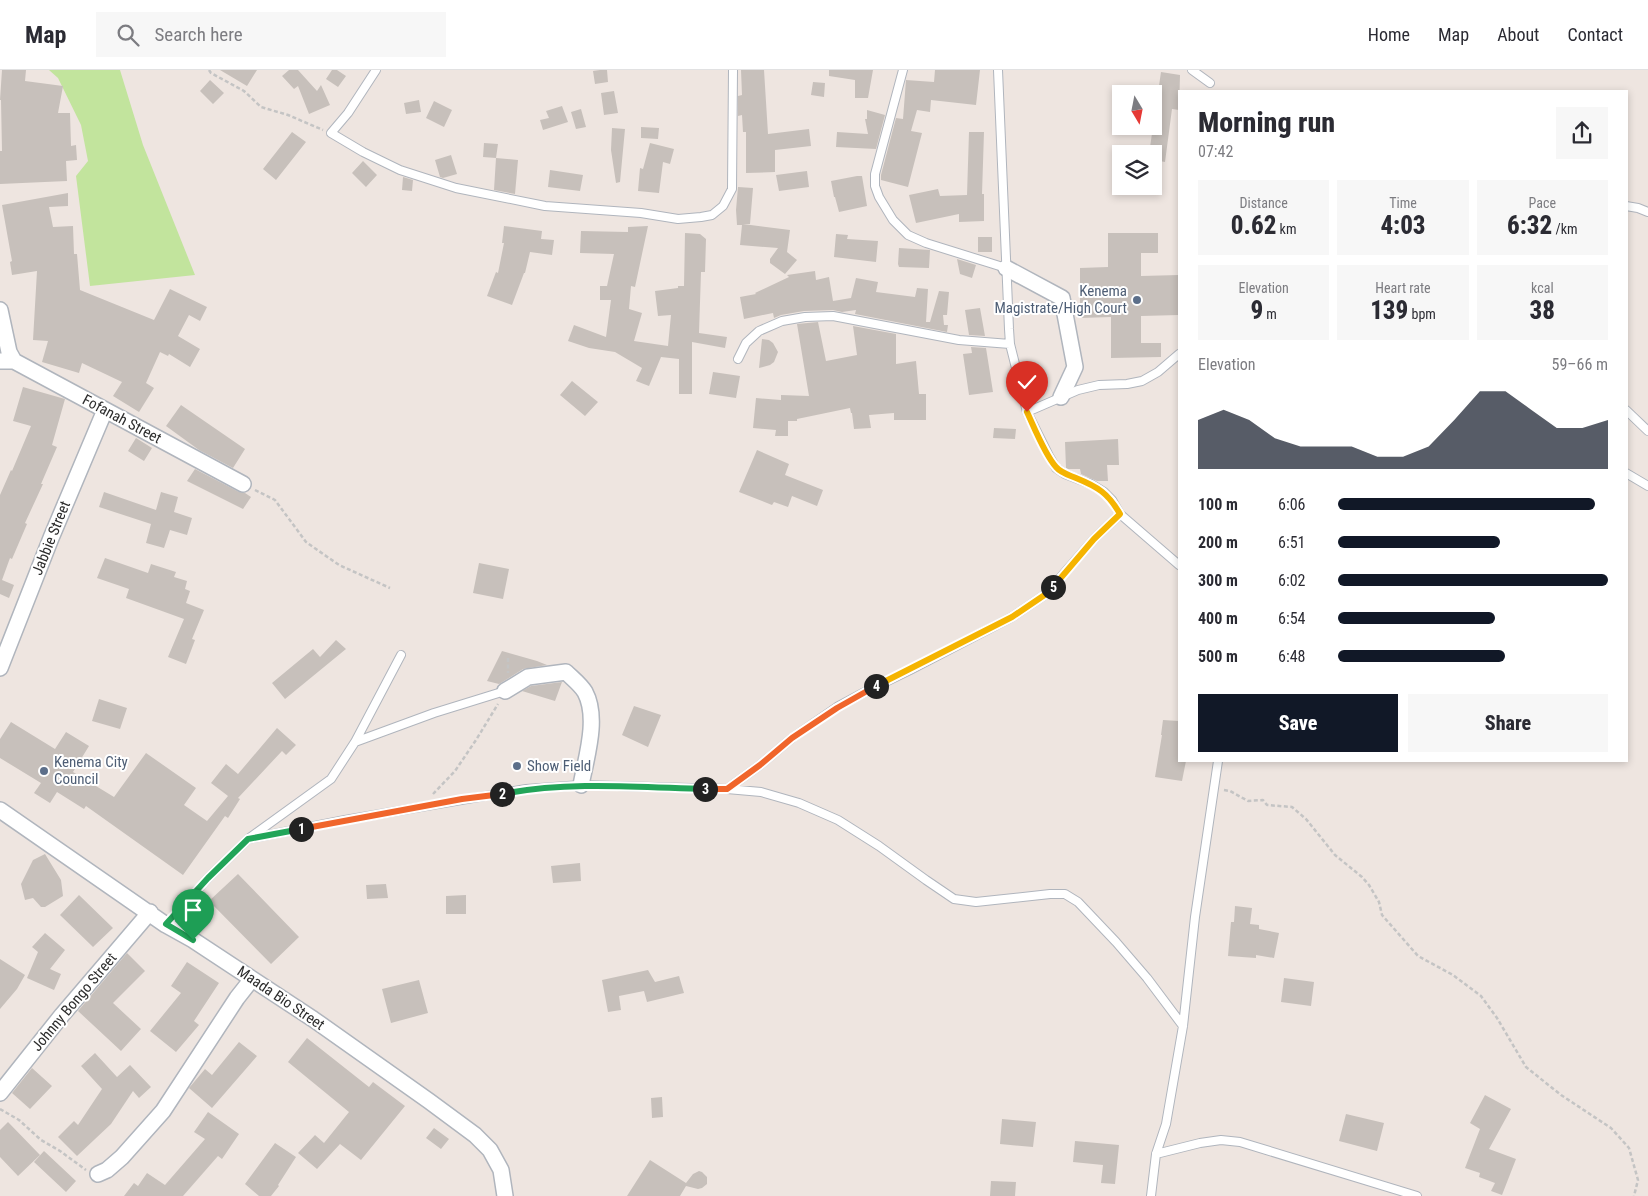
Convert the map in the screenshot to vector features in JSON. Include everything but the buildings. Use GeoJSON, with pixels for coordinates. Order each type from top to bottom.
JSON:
{"type":"FeatureCollection","features":[{"type":"Feature","properties":{"kind":"street"},"geometry":{"type":"LineString","coordinates":[[1006,268],[1062,298],[1075,366],[1061,397]]}},
{"type":"Feature","properties":{"kind":"street"},"geometry":{"type":"LineString","coordinates":[[0,310],[9,352],[7,361]]}},
{"type":"Feature","properties":{"kind":"street","name":"Fofanah Street"},"geometry":{"type":"LineString","coordinates":[[7,361],[243,484]]}},
{"type":"Feature","properties":{"kind":"street","name":"Jabbie Street"},"geometry":{"type":"LineString","coordinates":[[0,668],[104,410]]}},
{"type":"Feature","properties":{"kind":"street"},"geometry":{"type":"LineString","coordinates":[[505,691],[528,677],[566,672],[585,692],[591,713],[590,738],[581,786]]}},
{"type":"Feature","properties":{"kind":"street","name":"Maada Bio Street"},"geometry":{"type":"LineString","coordinates":[[0,810],[166,924],[313,1019],[475,1135],[490,1150],[501,1170],[505,1196]]}},
{"type":"Feature","properties":{"kind":"street","name":"Johnny Bongo Street"},"geometry":{"type":"LineString","coordinates":[[0,1093],[62,1015],[150,912]]}},
{"type":"Feature","properties":{"kind":"street"},"geometry":{"type":"LineString","coordinates":[[98,1174],[107,1170],[122,1157],[163,1110],[236,998],[252,979]]}},
{"type":"Feature","properties":{"kind":"lane"},"geometry":{"type":"LineString","coordinates":[[376,70],[348,113],[331,133],[363,152],[400,170],[456,188],[544,206],[641,213],[678,219],[701,218],[712,215],[723,206],[732,189],[733,70]]}},
{"type":"Feature","properties":{"kind":"lane"},"geometry":{"type":"LineString","coordinates":[[903,70],[876,174],[875,186],[879,197],[893,220],[908,235],[926,243],[1006,268]]}},
{"type":"Feature","properties":{"kind":"lane"},"geometry":{"type":"LineString","coordinates":[[998,70],[1010,344],[1027,412],[1056,468],[1104,492],[1112,500],[1120,514],[1178,564]]}},
{"type":"Feature","properties":{"kind":"lane"},"geometry":{"type":"LineString","coordinates":[[1192,70],[1210,83]]}},
{"type":"Feature","properties":{"kind":"lane"},"geometry":{"type":"LineString","coordinates":[[1628,206],[1648,212]]}},
{"type":"Feature","properties":{"kind":"lane"},"geometry":{"type":"LineString","coordinates":[[738,359],[746,343],[759,331],[782,322],[805,317],[833,316],[959,340],[1010,344]]}},
{"type":"Feature","properties":{"kind":"lane"},"geometry":{"type":"LineString","coordinates":[[1027,412],[1078,390],[1099,385],[1127,384],[1142,381],[1158,372],[1178,355]]}},
{"type":"Feature","properties":{"kind":"lane"},"geometry":{"type":"LineString","coordinates":[[1628,412],[1648,431]]}},
{"type":"Feature","properties":{"kind":"lane"},"geometry":{"type":"LineString","coordinates":[[1628,474],[1648,486]]}},
{"type":"Feature","properties":{"kind":"lane"},"geometry":{"type":"LineString","coordinates":[[727,789],[792,738],[837,708],[1012,617],[1046,594],[1094,539],[1120,514]]}},
{"type":"Feature","properties":{"kind":"lane"},"geometry":{"type":"LineString","coordinates":[[166,924],[208,878],[248,839],[331,779],[355,742],[402,654]]}},
{"type":"Feature","properties":{"kind":"lane"},"geometry":{"type":"LineString","coordinates":[[355,742],[434,713],[505,691]]}},
{"type":"Feature","properties":{"kind":"lane"},"geometry":{"type":"LineString","coordinates":[[1150,1196],[1156,1154],[1166,1124],[1183,1026],[1195,917],[1218,762]]}},
{"type":"Feature","properties":{"kind":"lane"},"geometry":{"type":"LineString","coordinates":[[248,839],[421,806],[526,789],[581,786],[727,789],[761,792],[799,803],[838,820],[954,898],[976,902],[1064,894],[1078,902],[1116,942],[1147,978],[1183,1026]]}},
{"type":"Feature","properties":{"kind":"lane"},"geometry":{"type":"LineString","coordinates":[[1156,1154],[1221,1140],[1240,1142],[1417,1196]]}},
{"type":"Feature","properties":{"kind":"path"},"geometry":{"type":"LineString","coordinates":[[209,70],[211,73],[244,91],[262,107],[288,115],[331,133]]}},
{"type":"Feature","properties":{"kind":"path"},"geometry":{"type":"LineString","coordinates":[[243,484],[274,500],[306,542],[339,565],[390,588]]}},
{"type":"Feature","properties":{"kind":"path"},"geometry":{"type":"LineString","coordinates":[[421,806],[455,771],[505,691],[508,658]]}},
{"type":"Feature","properties":{"kind":"path"},"geometry":{"type":"LineString","coordinates":[[1218,789],[1230,791],[1248,801],[1263,800],[1267,805],[1292,807],[1306,819],[1336,855],[1369,885],[1379,902],[1382,915],[1418,956],[1453,975],[1481,996],[1497,1018],[1526,1067],[1560,1095],[1611,1128],[1628,1148],[1638,1180],[1634,1196]]}},
{"type":"Feature","properties":{"kind":"path"},"geometry":{"type":"LineString","coordinates":[[0,1109],[19,1120],[41,1140],[60,1151],[88,1172],[98,1174]]}},
{"type":"Feature","properties":{"kind":"green space"},"geometry":{"type":"Polygon","coordinates":[[[49,70],[120,70],[143,145],[195,275],[90,286],[76,176],[88,161],[81,125],[58,78],[49,70]]]}},
{"type":"Feature","properties":{"kind":"place","name":"Kenema Magistrate/High Court"},"geometry":{"type":"Point","coordinates":[1137,300]}},
{"type":"Feature","properties":{"kind":"place","name":"Show Field"},"geometry":{"type":"Point","coordinates":[517,766]}},
{"type":"Feature","properties":{"kind":"place","name":"Kenema City Council"},"geometry":{"type":"Point","coordinates":[44,771]}},
{"type":"Feature","properties":{"kind":"route"},"geometry":{"type":"LineString","coordinates":[[193,940],[166,924],[208,878],[248,839],[462,799],[496,796],[526,789],[581,786],[727,789],[792,738],[837,708],[1012,617],[1046,594],[1094,539],[1120,514],[1112,500],[1104,492],[1056,468],[1027,412]]}}]}
